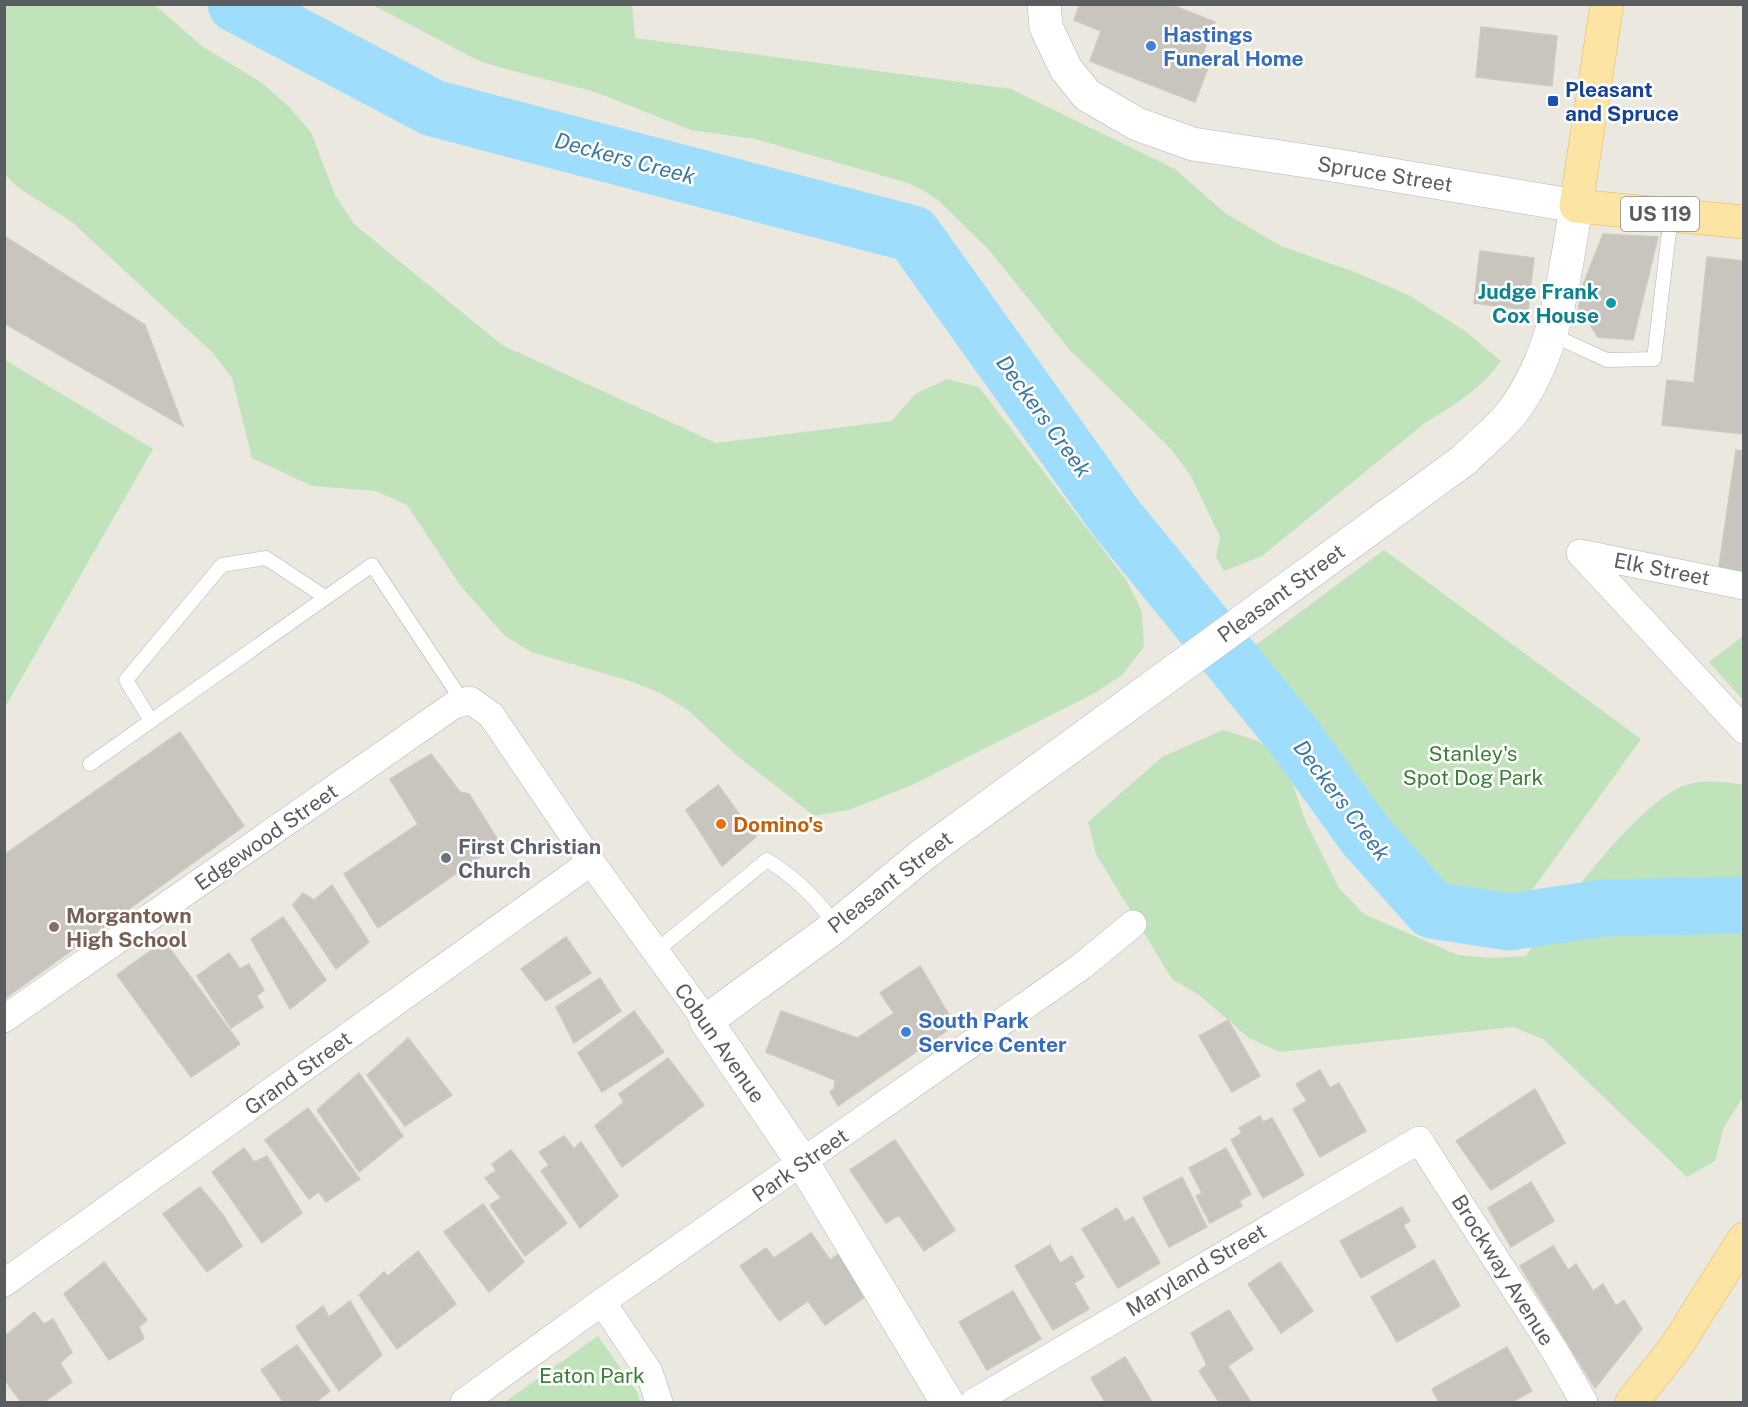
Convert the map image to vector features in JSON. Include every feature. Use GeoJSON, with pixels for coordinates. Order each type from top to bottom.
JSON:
{"type":"FeatureCollection","features":[{"type":"Feature","properties":{"kind":"main road","name":"Pleasant Street"},"geometry":{"type":"LineString","coordinates":[[1576,206],[1607,4]]}},
{"type":"Feature","properties":{"kind":"main road","name":"Spruce Street"},"geometry":{"type":"LineString","coordinates":[[1576,206],[1743,222]]}},
{"type":"Feature","properties":{"kind":"main road"},"geometry":{"type":"LineString","coordinates":[[1632,1402],[1675,1348],[1743,1239]]}},
{"type":"Feature","properties":{"kind":"street","name":"Spruce Street"},"geometry":{"type":"LineString","coordinates":[[1044,4],[1046,27],[1058,55],[1087,95],[1137,124],[1192,144],[1576,206]]}},
{"type":"Feature","properties":{"kind":"street","name":"Pleasant Street"},"geometry":{"type":"LineString","coordinates":[[706,1021],[836,926],[925,853],[1464,460],[1516,408],[1548,341],[1565,275],[1576,206]]}},
{"type":"Feature","properties":{"kind":"street","name":"Elk Street"},"geometry":{"type":"LineString","coordinates":[[1743,586],[1580,553],[1743,730]]}},
{"type":"Feature","properties":{"kind":"street","name":"Cobun Avenue"},"geometry":{"type":"LineString","coordinates":[[466,701],[490,715],[591,862],[706,1021],[803,1163],[947,1402]]}},
{"type":"Feature","properties":{"kind":"street","name":"Edgewood Street"},"geometry":{"type":"LineString","coordinates":[[4,1019],[454,705],[466,701]]}},
{"type":"Feature","properties":{"kind":"street","name":"Grand Street"},"geometry":{"type":"LineString","coordinates":[[4,1283],[591,862]]}},
{"type":"Feature","properties":{"kind":"street","name":"Park Street"},"geometry":{"type":"LineString","coordinates":[[464,1402],[602,1302],[1082,966],[1133,924]]}},
{"type":"Feature","properties":{"kind":"street","name":"Maryland Street"},"geometry":{"type":"LineString","coordinates":[[975,1402],[1419,1140]]}},
{"type":"Feature","properties":{"kind":"street","name":"Brockway Avenue"},"geometry":{"type":"LineString","coordinates":[[1419,1140],[1534,1318],[1584,1402]]}},
{"type":"Feature","properties":{"kind":"street"},"geometry":{"type":"LineString","coordinates":[[602,1302],[649,1372],[659,1402]]}},
{"type":"Feature","properties":{"kind":"lane"},"geometry":{"type":"LineString","coordinates":[[1548,341],[1607,360],[1654,359],[1671,215]]}},
{"type":"Feature","properties":{"kind":"lane"},"geometry":{"type":"LineString","coordinates":[[151,721],[126,680],[222,565],[266,558],[325,597]]}},
{"type":"Feature","properties":{"kind":"lane"},"geometry":{"type":"LineString","coordinates":[[90,764],[372,565],[466,701]]}},
{"type":"Feature","properties":{"kind":"lane"},"geometry":{"type":"LineString","coordinates":[[656,951],[767,860],[791,875],[812,895],[836,926]]}},
{"type":"Feature","properties":{"kind":"green space"},"geometry":{"type":"Polygon","coordinates":[[[5,4],[155,5],[203,47],[262,83],[287,105],[311,132],[335,195],[354,224],[502,345],[716,443],[892,421],[915,394],[947,379],[979,387],[1127,581],[1142,612],[1144,647],[1122,675],[1095,693],[910,786],[849,810],[814,816],[736,755],[688,710],[660,693],[627,680],[531,652],[505,636],[460,585],[407,505],[376,491],[312,486],[252,458],[232,378],[213,353],[72,222],[16,186],[5,174],[5,4]]]}},
{"type":"Feature","properties":{"kind":"green space"},"geometry":{"type":"Polygon","coordinates":[[[373,5],[632,5],[635,38],[1011,89],[1175,169],[1225,213],[1281,246],[1360,274],[1410,296],[1465,331],[1501,361],[1476,388],[1425,423],[1262,556],[1224,571],[1216,557],[1220,537],[1191,476],[1170,448],[1069,349],[989,250],[939,201],[924,191],[908,183],[755,139],[691,130],[595,92],[477,60],[373,5]]]}},
{"type":"Feature","properties":{"kind":"green space"},"geometry":{"type":"Polygon","coordinates":[[[5,360],[153,449],[5,707],[5,360]]]}},
{"type":"Feature","properties":{"kind":"green space","name":"Stanley's Spot Dog Park"},"geometry":{"type":"Polygon","coordinates":[[[1384,550],[1641,739],[1509,922],[1432,910],[1241,656],[1384,550]]]}},
{"type":"Feature","properties":{"kind":"green space"},"geometry":{"type":"Polygon","coordinates":[[[1743,636],[1743,700],[1709,662],[1743,636]]]}},
{"type":"Feature","properties":{"kind":"green space"},"geometry":{"type":"Polygon","coordinates":[[[1223,730],[1258,741],[1284,760],[1306,822],[1339,888],[1364,914],[1458,955],[1491,958],[1526,956],[1602,857],[1650,808],[1672,792],[1693,783],[1718,782],[1743,785],[1743,1097],[1724,1127],[1715,1161],[1687,1177],[1543,1039],[1513,1027],[1280,1052],[1249,1038],[1199,995],[1172,979],[1096,854],[1088,822],[1162,757],[1223,730]]]}},
{"type":"Feature","properties":{"kind":"green space","name":"Eaton Park"},"geometry":{"type":"Polygon","coordinates":[[[598,1336],[637,1392],[640,1402],[505,1402],[598,1336]]]}},
{"type":"Feature","properties":{"kind":"building","name":"Hastings Funeral Home"},"geometry":{"type":"Polygon","coordinates":[[[1080,4],[1169,4],[1215,22],[1200,62],[1209,65],[1195,102],[1090,61],[1101,31],[1074,20],[1080,4]]]}},
{"type":"Feature","properties":{"kind":"building"},"geometry":{"type":"Polygon","coordinates":[[[1481,27],[1557,36],[1552,86],[1476,77],[1481,27]]]}},
{"type":"Feature","properties":{"kind":"building","name":"Judge Frank Cox House"},"geometry":{"type":"Polygon","coordinates":[[[1603,234],[1658,237],[1633,340],[1598,337],[1589,323],[1576,321],[1583,285],[1603,234]]]}},
{"type":"Feature","properties":{"kind":"building"},"geometry":{"type":"Polygon","coordinates":[[[4,236],[145,325],[183,426],[4,323],[4,236]]]}},
{"type":"Feature","properties":{"kind":"building"},"geometry":{"type":"Polygon","coordinates":[[[1480,251],[1534,258],[1528,310],[1474,303],[1480,251]]]}},
{"type":"Feature","properties":{"kind":"building"},"geometry":{"type":"Polygon","coordinates":[[[1707,257],[1744,261],[1744,434],[1662,425],[1667,380],[1694,383],[1707,257]]]}},
{"type":"Feature","properties":{"kind":"building"},"geometry":{"type":"Polygon","coordinates":[[[1736,450],[1744,451],[1744,580],[1718,573],[1736,450]]]}},
{"type":"Feature","properties":{"kind":"building","name":"Morgantown High School"},"geometry":{"type":"Polygon","coordinates":[[[180,732],[244,826],[4,999],[4,855],[180,732]]]}},
{"type":"Feature","properties":{"kind":"building"},"geometry":{"type":"Polygon","coordinates":[[[431,754],[460,792],[469,794],[500,843],[378,928],[344,874],[418,824],[390,779],[431,754]]]}},
{"type":"Feature","properties":{"kind":"building","name":"Domino's"},"geometry":{"type":"Polygon","coordinates":[[[718,785],[756,837],[722,866],[686,810],[718,785]]]}},
{"type":"Feature","properties":{"kind":"building"},"geometry":{"type":"Polygon","coordinates":[[[332,885],[369,942],[336,969],[293,905],[303,893],[314,900],[332,885]]]}},
{"type":"Feature","properties":{"kind":"building"},"geometry":{"type":"Polygon","coordinates":[[[283,917],[326,980],[290,1009],[251,939],[283,917]]]}},
{"type":"Feature","properties":{"kind":"building"},"geometry":{"type":"Polygon","coordinates":[[[566,937],[591,973],[546,1001],[521,969],[566,937]]]}},
{"type":"Feature","properties":{"kind":"building"},"geometry":{"type":"Polygon","coordinates":[[[164,941],[240,1044],[191,1077],[117,975],[164,941]]]}},
{"type":"Feature","properties":{"kind":"building"},"geometry":{"type":"Polygon","coordinates":[[[229,953],[240,969],[249,964],[264,990],[257,996],[263,1007],[231,1028],[197,976],[229,953]]]}},
{"type":"Feature","properties":{"kind":"building","name":"South Park Service Center"},"geometry":{"type":"Polygon","coordinates":[[[920,966],[955,1025],[838,1106],[830,1092],[834,1089],[835,1080],[766,1052],[781,1011],[857,1038],[894,1013],[880,993],[920,966]]]}},
{"type":"Feature","properties":{"kind":"building"},"geometry":{"type":"Polygon","coordinates":[[[600,978],[621,1011],[574,1043],[556,1007],[600,978]]]}},
{"type":"Feature","properties":{"kind":"building"},"geometry":{"type":"Polygon","coordinates":[[[634,1011],[664,1052],[602,1092],[578,1053],[634,1011]]]}},
{"type":"Feature","properties":{"kind":"building"},"geometry":{"type":"Polygon","coordinates":[[[1228,1020],[1260,1076],[1232,1092],[1199,1036],[1228,1020]]]}},
{"type":"Feature","properties":{"kind":"building"},"geometry":{"type":"Polygon","coordinates":[[[408,1038],[452,1095],[405,1126],[367,1075],[408,1038]]]}},
{"type":"Feature","properties":{"kind":"building"},"geometry":{"type":"Polygon","coordinates":[[[668,1058],[704,1105],[622,1167],[595,1126],[624,1102],[619,1094],[668,1058]]]}},
{"type":"Feature","properties":{"kind":"building"},"geometry":{"type":"Polygon","coordinates":[[[1320,1070],[1330,1088],[1339,1083],[1366,1131],[1320,1157],[1293,1109],[1307,1101],[1296,1084],[1320,1070]]]}},
{"type":"Feature","properties":{"kind":"building"},"geometry":{"type":"Polygon","coordinates":[[[359,1073],[403,1136],[359,1172],[317,1110],[359,1073]]]}},
{"type":"Feature","properties":{"kind":"building"},"geometry":{"type":"Polygon","coordinates":[[[1535,1089],[1565,1143],[1491,1190],[1456,1141],[1535,1089]]]}},
{"type":"Feature","properties":{"kind":"building"},"geometry":{"type":"Polygon","coordinates":[[[308,1108],[360,1179],[326,1202],[319,1192],[309,1199],[265,1140],[308,1108]]]}},
{"type":"Feature","properties":{"kind":"building"},"geometry":{"type":"Polygon","coordinates":[[[1260,1116],[1263,1122],[1272,1118],[1304,1175],[1263,1198],[1231,1140],[1242,1133],[1239,1128],[1260,1116]]]}},
{"type":"Feature","properties":{"kind":"building"},"geometry":{"type":"Polygon","coordinates":[[[564,1136],[574,1149],[581,1142],[618,1196],[580,1228],[541,1171],[549,1165],[539,1152],[564,1136]]]}},
{"type":"Feature","properties":{"kind":"building"},"geometry":{"type":"Polygon","coordinates":[[[895,1140],[955,1230],[924,1251],[899,1215],[886,1223],[850,1170],[895,1140]]]}},
{"type":"Feature","properties":{"kind":"building"},"geometry":{"type":"Polygon","coordinates":[[[244,1148],[254,1162],[267,1156],[302,1213],[262,1243],[212,1172],[244,1148]]]}},
{"type":"Feature","properties":{"kind":"building"},"geometry":{"type":"Polygon","coordinates":[[[1226,1148],[1251,1194],[1239,1201],[1242,1206],[1210,1223],[1196,1196],[1202,1193],[1189,1168],[1226,1148]]]}},
{"type":"Feature","properties":{"kind":"building"},"geometry":{"type":"Polygon","coordinates":[[[511,1150],[567,1223],[525,1256],[490,1205],[501,1198],[485,1178],[496,1171],[492,1164],[511,1150]]]}},
{"type":"Feature","properties":{"kind":"building"},"geometry":{"type":"Polygon","coordinates":[[[1182,1177],[1207,1227],[1169,1247],[1143,1198],[1182,1177]]]}},
{"type":"Feature","properties":{"kind":"building"},"geometry":{"type":"Polygon","coordinates":[[[1531,1182],[1554,1221],[1511,1247],[1488,1208],[1531,1182]]]}},
{"type":"Feature","properties":{"kind":"building"},"geometry":{"type":"Polygon","coordinates":[[[200,1187],[223,1215],[242,1246],[207,1272],[163,1214],[200,1187]]]}},
{"type":"Feature","properties":{"kind":"building"},"geometry":{"type":"Polygon","coordinates":[[[483,1204],[524,1262],[489,1292],[444,1232],[483,1204]]]}},
{"type":"Feature","properties":{"kind":"building"},"geometry":{"type":"Polygon","coordinates":[[[1402,1207],[1410,1221],[1403,1225],[1416,1247],[1361,1278],[1340,1241],[1402,1207]]]}},
{"type":"Feature","properties":{"kind":"building"},"geometry":{"type":"Polygon","coordinates":[[[1117,1208],[1125,1222],[1133,1217],[1160,1263],[1118,1288],[1082,1229],[1117,1208]]]}},
{"type":"Feature","properties":{"kind":"building"},"geometry":{"type":"Polygon","coordinates":[[[811,1233],[830,1260],[840,1253],[869,1294],[825,1325],[808,1301],[779,1321],[740,1266],[766,1248],[774,1258],[811,1233]]]}},
{"type":"Feature","properties":{"kind":"building"},"geometry":{"type":"Polygon","coordinates":[[[1050,1245],[1060,1263],[1072,1256],[1084,1277],[1074,1283],[1089,1309],[1053,1330],[1015,1266],[1050,1245]]]}},
{"type":"Feature","properties":{"kind":"building"},"geometry":{"type":"Polygon","coordinates":[[[1553,1246],[1568,1270],[1576,1264],[1593,1291],[1603,1284],[1616,1306],[1624,1300],[1642,1329],[1595,1388],[1520,1266],[1553,1246]]]}},
{"type":"Feature","properties":{"kind":"building"},"geometry":{"type":"Polygon","coordinates":[[[418,1251],[456,1304],[397,1349],[359,1295],[384,1272],[388,1276],[418,1251]]]}},
{"type":"Feature","properties":{"kind":"building"},"geometry":{"type":"Polygon","coordinates":[[[1434,1260],[1460,1306],[1397,1342],[1371,1297],[1434,1260]]]}},
{"type":"Feature","properties":{"kind":"building"},"geometry":{"type":"Polygon","coordinates":[[[104,1262],[147,1320],[139,1327],[144,1339],[109,1360],[64,1294],[104,1262]]]}},
{"type":"Feature","properties":{"kind":"building"},"geometry":{"type":"Polygon","coordinates":[[[1280,1262],[1313,1311],[1281,1333],[1248,1284],[1280,1262]]]}},
{"type":"Feature","properties":{"kind":"building"},"geometry":{"type":"Polygon","coordinates":[[[1013,1291],[1041,1339],[987,1370],[959,1322],[1013,1291]]]}},
{"type":"Feature","properties":{"kind":"building"},"geometry":{"type":"Polygon","coordinates":[[[350,1301],[382,1355],[339,1391],[296,1327],[323,1306],[329,1317],[350,1301]]]}},
{"type":"Feature","properties":{"kind":"building"},"geometry":{"type":"Polygon","coordinates":[[[1229,1310],[1253,1349],[1228,1366],[1251,1402],[1219,1402],[1199,1371],[1207,1365],[1191,1333],[1229,1310]]]}},
{"type":"Feature","properties":{"kind":"building"},"geometry":{"type":"Polygon","coordinates":[[[34,1312],[44,1324],[53,1319],[72,1352],[60,1363],[72,1382],[44,1402],[21,1402],[4,1379],[4,1337],[34,1312]]]}},
{"type":"Feature","properties":{"kind":"building"},"geometry":{"type":"Polygon","coordinates":[[[297,1345],[330,1391],[316,1402],[283,1402],[261,1370],[297,1345]]]}},
{"type":"Feature","properties":{"kind":"building"},"geometry":{"type":"Polygon","coordinates":[[[1507,1347],[1532,1391],[1512,1402],[1439,1402],[1432,1389],[1507,1347]]]}},
{"type":"Feature","properties":{"kind":"building"},"geometry":{"type":"Polygon","coordinates":[[[1125,1357],[1152,1402],[1105,1402],[1091,1378],[1125,1357]]]}},
{"type":"Feature","properties":{"kind":"waterway","name":"Deckers Creek"},"geometry":{"type":"LineString","coordinates":[[236,4],[433,108],[913,234],[1116,518],[1295,738],[1365,835],[1432,910],[1509,922],[1604,908],[1744,905]]}},
{"type":"Feature","properties":{"kind":"place","name":"Hastings Funeral Home"},"geometry":{"type":"Point","coordinates":[1151,46]}},
{"type":"Feature","properties":{"kind":"place","name":"Pleasant and Spruce"},"geometry":{"type":"Point","coordinates":[1553,101]}},
{"type":"Feature","properties":{"kind":"place","name":"Judge Frank Cox House"},"geometry":{"type":"Point","coordinates":[1611,303]}},
{"type":"Feature","properties":{"kind":"place","name":"Domino's"},"geometry":{"type":"Point","coordinates":[721,824]}},
{"type":"Feature","properties":{"kind":"place","name":"First Christian Church"},"geometry":{"type":"Point","coordinates":[446,858]}},
{"type":"Feature","properties":{"kind":"place","name":"Morgantown High School"},"geometry":{"type":"Point","coordinates":[54,927]}},
{"type":"Feature","properties":{"kind":"place","name":"South Park Service Center"},"geometry":{"type":"Point","coordinates":[906,1032]}}]}
